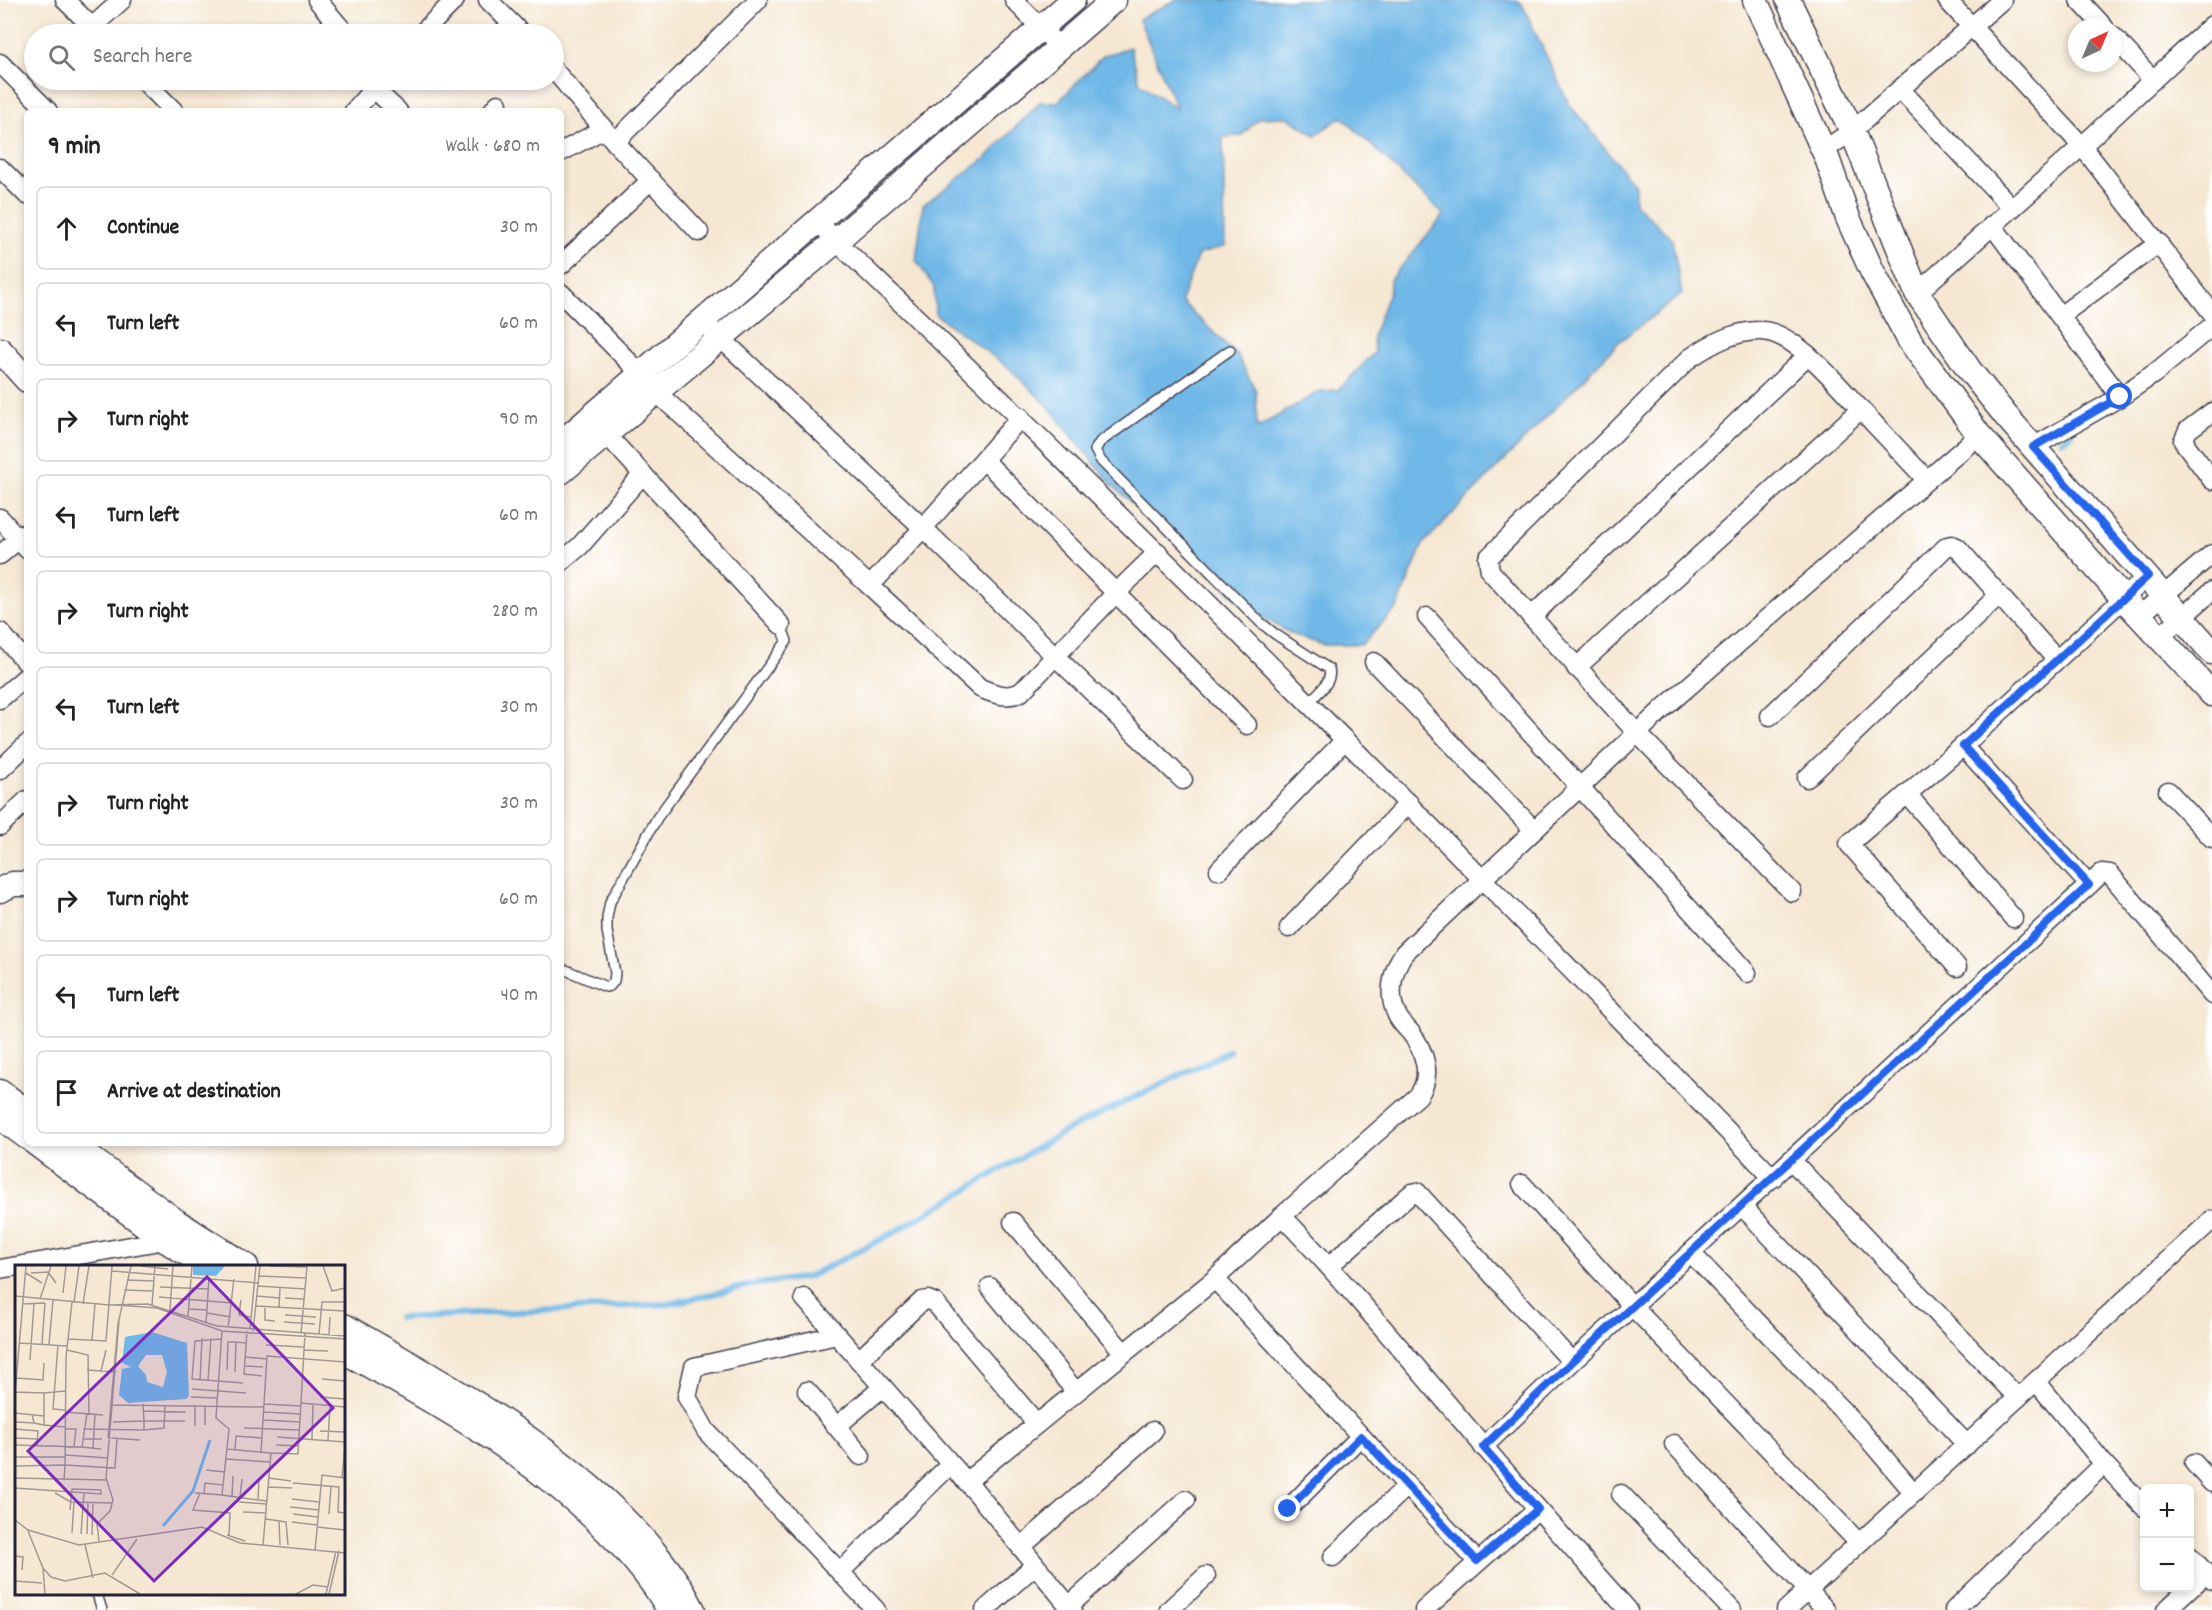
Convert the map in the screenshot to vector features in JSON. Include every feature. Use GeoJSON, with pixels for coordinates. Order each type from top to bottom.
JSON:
{"type":"FeatureCollection","features":[{"type":"Feature","properties":{"kind":"street"},"geometry":{"type":"LineString","coordinates":[[65,0],[89,24]]}},
{"type":"Feature","properties":{"kind":"street"},"geometry":{"type":"LineString","coordinates":[[102,24],[122,0]]}},
{"type":"Feature","properties":{"kind":"street"},"geometry":{"type":"LineString","coordinates":[[317,0],[337,24]]}},
{"type":"Feature","properties":{"kind":"street"},"geometry":{"type":"LineString","coordinates":[[431,24],[455,0]]}},
{"type":"Feature","properties":{"kind":"street"},"geometry":{"type":"LineString","coordinates":[[488,0],[512,24]]}},
{"type":"Feature","properties":{"kind":"street"},"geometry":{"type":"LineString","coordinates":[[564,152],[610,136],[758,0]]}},
{"type":"Feature","properties":{"kind":"street"},"geometry":{"type":"LineString","coordinates":[[1014,0],[1059,47]]}},
{"type":"Feature","properties":{"kind":"street"},"geometry":{"type":"LineString","coordinates":[[564,469],[606,434],[703,320],[1073,0]]}},
{"type":"Feature","properties":{"kind":"street"},"geometry":{"type":"LineString","coordinates":[[564,441],[648,383],[721,339],[1114,0]]}},
{"type":"Feature","properties":{"kind":"street"},"geometry":{"type":"LineString","coordinates":[[1755,0],[1823,151],[1867,261],[1910,341],[1980,435],[2139,616],[2212,694]]}},
{"type":"Feature","properties":{"kind":"street"},"geometry":{"type":"LineString","coordinates":[[1788,0],[1851,131],[1917,293],[1970,371],[2033,447],[2212,652]]}},
{"type":"Feature","properties":{"kind":"street"},"geometry":{"type":"LineString","coordinates":[[1947,0],[2082,146],[2212,313]]}},
{"type":"Feature","properties":{"kind":"street"},"geometry":{"type":"LineString","coordinates":[[1823,151],[1851,131],[2002,0]]}},
{"type":"Feature","properties":{"kind":"street"},"geometry":{"type":"LineString","coordinates":[[2079,0],[2096,18]]}},
{"type":"Feature","properties":{"kind":"street"},"geometry":{"type":"LineString","coordinates":[[1917,293],[2082,146],[2212,25]]}},
{"type":"Feature","properties":{"kind":"street"},"geometry":{"type":"LineString","coordinates":[[2122,46],[2153,80]]}},
{"type":"Feature","properties":{"kind":"street"},"geometry":{"type":"LineString","coordinates":[[0,63],[24,87]]}},
{"type":"Feature","properties":{"kind":"street"},"geometry":{"type":"LineString","coordinates":[[564,82],[610,136],[699,232]]}},
{"type":"Feature","properties":{"kind":"street"},"geometry":{"type":"LineString","coordinates":[[1900,89],[2012,208]]}},
{"type":"Feature","properties":{"kind":"street"},"geometry":{"type":"LineString","coordinates":[[27,90],[45,108]]}},
{"type":"Feature","properties":{"kind":"street"},"geometry":{"type":"LineString","coordinates":[[153,90],[171,108]]}},
{"type":"Feature","properties":{"kind":"street"},"geometry":{"type":"LineString","coordinates":[[357,108],[372,90]]}},
{"type":"Feature","properties":{"kind":"street"},"geometry":{"type":"LineString","coordinates":[[382,90],[396,108]]}},
{"type":"Feature","properties":{"kind":"street"},"geometry":{"type":"LineString","coordinates":[[0,168],[24,192]]}},
{"type":"Feature","properties":{"kind":"street"},"geometry":{"type":"LineString","coordinates":[[564,262],[651,180]]}},
{"type":"Feature","properties":{"kind":"street"},"geometry":{"type":"LineString","coordinates":[[818,221],[1158,552],[1484,878],[1773,1178]]}},
{"type":"Feature","properties":{"kind":"street"},"geometry":{"type":"LineString","coordinates":[[1992,225],[2120,397]]}},
{"type":"Feature","properties":{"kind":"street"},"geometry":{"type":"LineString","coordinates":[[2060,316],[2159,243]]}},
{"type":"Feature","properties":{"kind":"street"},"geometry":{"type":"LineString","coordinates":[[564,296],[648,383],[980,688],[1004,696],[1014,696],[1022,692],[1158,552]]}},
{"type":"Feature","properties":{"kind":"street"},"geometry":{"type":"LineString","coordinates":[[703,320],[923,528],[1183,780]]}},
{"type":"Feature","properties":{"kind":"street"},"geometry":{"type":"LineString","coordinates":[[2033,447],[2120,397],[2155,373],[2212,326]]}},
{"type":"Feature","properties":{"kind":"street"},"geometry":{"type":"LineString","coordinates":[[1792,892],[1576,668],[1490,571],[1488,558],[1690,358],[1714,342],[1743,333],[1764,331],[1784,338],[1808,355],[1927,480]]}},
{"type":"Feature","properties":{"kind":"street"},"geometry":{"type":"LineString","coordinates":[[0,350],[24,377]]}},
{"type":"Feature","properties":{"kind":"street"},"geometry":{"type":"LineString","coordinates":[[1532,617],[1808,355]]}},
{"type":"Feature","properties":{"kind":"street"},"geometry":{"type":"LineString","coordinates":[[1576,668],[1860,409]]}},
{"type":"Feature","properties":{"kind":"street"},"geometry":{"type":"LineString","coordinates":[[2212,412],[2188,430],[2183,441],[2212,480]]}},
{"type":"Feature","properties":{"kind":"street"},"geometry":{"type":"LineString","coordinates":[[870,586],[1021,417]]}},
{"type":"Feature","properties":{"kind":"street"},"geometry":{"type":"LineString","coordinates":[[606,434],[781,625]]}},
{"type":"Feature","properties":{"kind":"street"},"geometry":{"type":"LineString","coordinates":[[1186,1500],[1070,1608],[967,1481],[1215,1279],[1282,1216],[1418,1096],[1425,1088],[1427,1079],[1423,1053],[1396,1014],[1393,1004],[1394,973],[1404,953],[1666,706],[1980,435]]}},
{"type":"Feature","properties":{"kind":"street"},"geometry":{"type":"LineString","coordinates":[[984,460],[1247,725]]}},
{"type":"Feature","properties":{"kind":"street"},"geometry":{"type":"LineString","coordinates":[[564,559],[580,546],[643,474]]}},
{"type":"Feature","properties":{"kind":"street"},"geometry":{"type":"LineString","coordinates":[[0,518],[24,541],[0,555]]}},
{"type":"Feature","properties":{"kind":"street"},"geometry":{"type":"LineString","coordinates":[[1770,716],[1947,546],[1952,545],[2056,659]]}},
{"type":"Feature","properties":{"kind":"street"},"geometry":{"type":"LineString","coordinates":[[2139,616],[2212,554]]}},
{"type":"Feature","properties":{"kind":"street"},"geometry":{"type":"LineString","coordinates":[[1957,967],[1849,844],[1963,746],[2148,576]]}},
{"type":"Feature","properties":{"kind":"street"},"geometry":{"type":"LineString","coordinates":[[2159,637],[2212,591]]}},
{"type":"Feature","properties":{"kind":"street"},"geometry":{"type":"LineString","coordinates":[[1807,778],[1999,595]]}},
{"type":"Feature","properties":{"kind":"street"},"geometry":{"type":"LineString","coordinates":[[1427,617],[1747,973]]}},
{"type":"Feature","properties":{"kind":"street"},"geometry":{"type":"LineString","coordinates":[[0,632],[24,660]]}},
{"type":"Feature","properties":{"kind":"street"},"geometry":{"type":"LineString","coordinates":[[1374,662],[1534,830]]}},
{"type":"Feature","properties":{"kind":"street"},"geometry":{"type":"LineString","coordinates":[[0,699],[24,679]]}},
{"type":"Feature","properties":{"kind":"street"},"geometry":{"type":"LineString","coordinates":[[1219,870],[1345,740]]}},
{"type":"Feature","properties":{"kind":"street"},"geometry":{"type":"LineString","coordinates":[[1963,746],[2089,885]]}},
{"type":"Feature","properties":{"kind":"street"},"geometry":{"type":"LineString","coordinates":[[0,770],[24,747]]}},
{"type":"Feature","properties":{"kind":"street"},"geometry":{"type":"LineString","coordinates":[[2168,792],[2212,838]]}},
{"type":"Feature","properties":{"kind":"street"},"geometry":{"type":"LineString","coordinates":[[1907,794],[2013,918]]}},
{"type":"Feature","properties":{"kind":"street"},"geometry":{"type":"LineString","coordinates":[[0,825],[24,803]]}},
{"type":"Feature","properties":{"kind":"street"},"geometry":{"type":"LineString","coordinates":[[1289,928],[1409,803]]}},
{"type":"Feature","properties":{"kind":"street"},"geometry":{"type":"LineString","coordinates":[[1483,1447],[1572,1362],[2102,873],[2110,874],[2212,994]]}},
{"type":"Feature","properties":{"kind":"street"},"geometry":{"type":"LineString","coordinates":[[0,890],[13,884],[24,884]]}},
{"type":"Feature","properties":{"kind":"street"},"geometry":{"type":"LineString","coordinates":[[0,1092],[24,1110]]}},
{"type":"Feature","properties":{"kind":"street"},"geometry":{"type":"LineString","coordinates":[[0,1117],[24,1135]]}},
{"type":"Feature","properties":{"kind":"street"},"geometry":{"type":"LineString","coordinates":[[40,1146],[171,1231],[244,1265]]}},
{"type":"Feature","properties":{"kind":"street"},"geometry":{"type":"LineString","coordinates":[[73,1146],[171,1231],[206,1265]]}},
{"type":"Feature","properties":{"kind":"street"},"geometry":{"type":"LineString","coordinates":[[1791,1160],[2018,1398]]}},
{"type":"Feature","properties":{"kind":"street"},"geometry":{"type":"LineString","coordinates":[[1522,1184],[1633,1307],[1859,1543]]}},
{"type":"Feature","properties":{"kind":"street"},"geometry":{"type":"LineString","coordinates":[[1330,1265],[1412,1193],[1417,1192],[1572,1362]]}},
{"type":"Feature","properties":{"kind":"street"},"geometry":{"type":"LineString","coordinates":[[1742,1206],[1967,1445]]}},
{"type":"Feature","properties":{"kind":"street"},"geometry":{"type":"LineString","coordinates":[[1282,1216],[1330,1265],[1483,1447],[1628,1610]]}},
{"type":"Feature","properties":{"kind":"street"},"geometry":{"type":"LineString","coordinates":[[1786,1610],[2212,1220]]}},
{"type":"Feature","properties":{"kind":"street"},"geometry":{"type":"LineString","coordinates":[[1013,1222],[1124,1353]]}},
{"type":"Feature","properties":{"kind":"street"},"geometry":{"type":"LineString","coordinates":[[26,1265],[171,1231]]}},
{"type":"Feature","properties":{"kind":"street"},"geometry":{"type":"LineString","coordinates":[[1691,1253],[1858,1426],[1914,1493]]}},
{"type":"Feature","properties":{"kind":"street"},"geometry":{"type":"LineString","coordinates":[[0,1269],[15,1267]]}},
{"type":"Feature","properties":{"kind":"street"},"geometry":{"type":"LineString","coordinates":[[1215,1279],[1477,1561]]}},
{"type":"Feature","properties":{"kind":"street"},"geometry":{"type":"LineString","coordinates":[[990,1287],[1076,1392]]}},
{"type":"Feature","properties":{"kind":"street"},"geometry":{"type":"LineString","coordinates":[[804,1298],[974,1490]]}},
{"type":"Feature","properties":{"kind":"street"},"geometry":{"type":"LineString","coordinates":[[859,1360],[922,1302],[928,1300],[935,1303],[1038,1424]]}},
{"type":"Feature","properties":{"kind":"street"},"geometry":{"type":"LineString","coordinates":[[345,1327],[478,1403],[571,1470],[649,1544],[681,1586],[693,1610]]}},
{"type":"Feature","properties":{"kind":"street"},"geometry":{"type":"LineString","coordinates":[[837,1335],[694,1367],[687,1397],[706,1431],[876,1610]]}},
{"type":"Feature","properties":{"kind":"street"},"geometry":{"type":"LineString","coordinates":[[345,1352],[514,1451],[559,1485],[637,1561],[669,1610]]}},
{"type":"Feature","properties":{"kind":"street"},"geometry":{"type":"LineString","coordinates":[[2036,1381],[2104,1464],[2140,1503]]}},
{"type":"Feature","properties":{"kind":"street"},"geometry":{"type":"LineString","coordinates":[[837,1426],[883,1387]]}},
{"type":"Feature","properties":{"kind":"street"},"geometry":{"type":"LineString","coordinates":[[807,1391],[861,1456]]}},
{"type":"Feature","properties":{"kind":"street"},"geometry":{"type":"LineString","coordinates":[[1021,1547],[1153,1431]]}},
{"type":"Feature","properties":{"kind":"street"},"geometry":{"type":"LineString","coordinates":[[1288,1509],[1361,1436]]}},
{"type":"Feature","properties":{"kind":"street"},"geometry":{"type":"LineString","coordinates":[[1674,1444],[1826,1610]]}},
{"type":"Feature","properties":{"kind":"street"},"geometry":{"type":"LineString","coordinates":[[2194,1463],[2212,1483]]}},
{"type":"Feature","properties":{"kind":"street"},"geometry":{"type":"LineString","coordinates":[[840,1572],[951,1464]]}},
{"type":"Feature","properties":{"kind":"street"},"geometry":{"type":"LineString","coordinates":[[1954,1610],[2104,1464]]}},
{"type":"Feature","properties":{"kind":"street"},"geometry":{"type":"LineString","coordinates":[[1333,1557],[1407,1486]]}},
{"type":"Feature","properties":{"kind":"street"},"geometry":{"type":"LineString","coordinates":[[1621,1494],[1732,1610]]}},
{"type":"Feature","properties":{"kind":"street"},"geometry":{"type":"LineString","coordinates":[[1424,1610],[1538,1509]]}},
{"type":"Feature","properties":{"kind":"street"},"geometry":{"type":"LineString","coordinates":[[2166,1610],[2209,1577],[2194,1560]]}},
{"type":"Feature","properties":{"kind":"street"},"geometry":{"type":"LineString","coordinates":[[985,1610],[1035,1565]]}},
{"type":"Feature","properties":{"kind":"street"},"geometry":{"type":"LineString","coordinates":[[1169,1610],[1206,1576]]}},
{"type":"Feature","properties":{"kind":"lane"},"geometry":{"type":"LineString","coordinates":[[1230,350],[1100,442],[1095,450],[1101,461],[1260,622],[1329,669],[1331,673],[1329,680],[1308,703]]}},
{"type":"Feature","properties":{"kind":"lane"},"geometry":{"type":"LineString","coordinates":[[564,970],[606,987],[614,981],[615,973],[607,918],[610,902],[657,818],[787,641],[781,625]]}},
{"type":"Feature","properties":{"kind":"lane"},"geometry":{"type":"LineString","coordinates":[[98,1595],[102,1610]]}},
{"type":"Feature","properties":{"kind":"water"},"geometry":{"type":"Polygon","coordinates":[[[1175,0],[1517,0],[1522,4],[1569,104],[1635,185],[1635,203],[1672,239],[1682,294],[1620,341],[1423,544],[1397,608],[1361,645],[1323,645],[1292,634],[1251,611],[1112,485],[1046,404],[1009,368],[935,314],[934,287],[916,260],[923,205],[986,158],[1040,102],[1058,102],[1103,56],[1130,47],[1140,83],[1177,109],[1139,19],[1175,0]],[[1287,117],[1259,118],[1241,136],[1223,137],[1225,246],[1198,255],[1181,301],[1237,355],[1256,391],[1257,428],[1320,391],[1338,390],[1374,353],[1373,335],[1390,289],[1390,280],[1444,215],[1342,117],[1315,135],[1287,117]]]}},
{"type":"Feature","properties":{"kind":"waterway"},"geometry":{"type":"LineString","coordinates":[[2062,441],[2071,434]]}},
{"type":"Feature","properties":{"kind":"waterway"},"geometry":{"type":"LineString","coordinates":[[399,1318],[669,1304],[751,1285],[808,1277],[895,1232],[1069,1129],[1230,1051]]}},
{"type":"Feature","properties":{"kind":"route"},"geometry":{"type":"LineString","coordinates":[[1288,1509],[1361,1436],[1477,1561],[1538,1509],[1483,1447],[1572,1362],[2089,885],[1963,746],[2148,576],[2033,447],[2120,397]]}}]}
